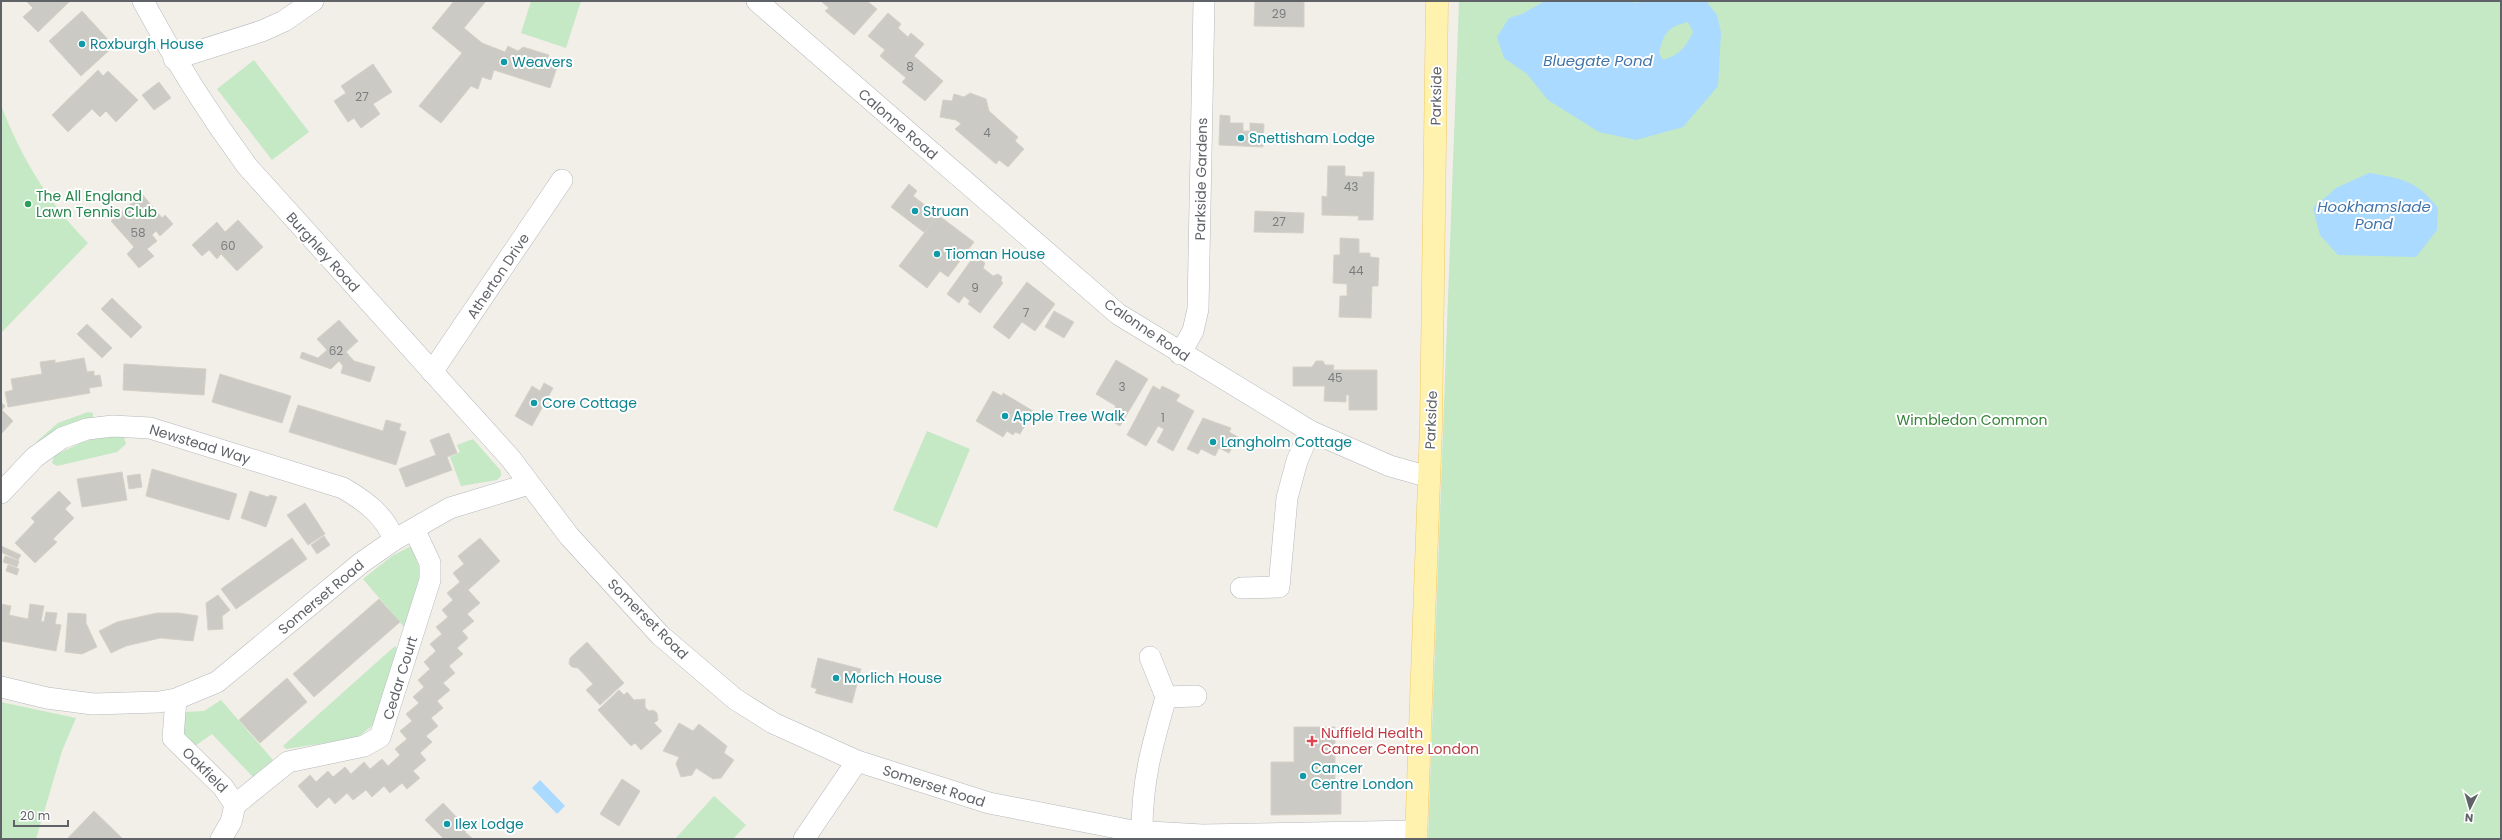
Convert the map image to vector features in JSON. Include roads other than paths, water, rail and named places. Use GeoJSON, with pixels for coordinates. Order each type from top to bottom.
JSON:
{"type":"FeatureCollection","features":[{"type":"Feature","properties":{"kind":"main road","name":"Parkside"},"geometry":{"type":"LineString","coordinates":[[1416,835],[1429,476],[1437,1]]}},
{"type":"Feature","properties":{"kind":"street","name":"Burghley Road"},"geometry":{"type":"LineString","coordinates":[[143,1],[174,59],[211,118],[247,166],[511,460],[529,484]]}},
{"type":"Feature","properties":{"kind":"street"},"geometry":{"type":"LineString","coordinates":[[174,59],[262,31],[284,21],[313,1]]}},
{"type":"Feature","properties":{"kind":"street","name":"Calonne Road"},"geometry":{"type":"LineString","coordinates":[[757,1],[1118,314],[1180,354],[1310,431],[1390,466],[1429,476]]}},
{"type":"Feature","properties":{"kind":"street","name":"Parkside Gardens"},"geometry":{"type":"LineString","coordinates":[[1180,354],[1194,331],[1198,309],[1204,1]]}},
{"type":"Feature","properties":{"kind":"street","name":"Atherton Drive"},"geometry":{"type":"LineString","coordinates":[[432,372],[562,180]]}},
{"type":"Feature","properties":{"kind":"street","name":"Newstead Way"},"geometry":{"type":"LineString","coordinates":[[1,493],[35,457],[62,438],[87,429],[113,426],[150,428],[343,488],[367,502],[389,527],[394,540]]}},
{"type":"Feature","properties":{"kind":"street"},"geometry":{"type":"LineString","coordinates":[[1241,588],[1280,587],[1287,498],[1297,461],[1310,431]]}},
{"type":"Feature","properties":{"kind":"street","name":"Somerset Road"},"geometry":{"type":"LineString","coordinates":[[1,687],[48,698],[93,704],[159,702],[176,699],[217,682],[361,563],[394,540],[450,508],[529,484],[569,536],[660,635],[734,699],[773,723],[857,761],[989,804],[1135,834],[1416,835]]}},
{"type":"Feature","properties":{"kind":"street","name":"Cedar Court"},"geometry":{"type":"LineString","coordinates":[[235,805],[288,762],[364,746],[372,743],[383,732],[430,580],[430,563],[414,529]]}},
{"type":"Feature","properties":{"kind":"street"},"geometry":{"type":"LineString","coordinates":[[1135,834],[1147,764],[1166,697],[1150,657]]}},
{"type":"Feature","properties":{"kind":"street"},"geometry":{"type":"LineString","coordinates":[[1166,697],[1196,696]]}},
{"type":"Feature","properties":{"kind":"street","name":"Oakfield"},"geometry":{"type":"LineString","coordinates":[[176,699],[173,738],[223,787],[235,805],[231,822],[221,839]]}},
{"type":"Feature","properties":{"kind":"street"},"geometry":{"type":"LineString","coordinates":[[804,839],[857,761]]}},
{"type":"Feature","properties":{"kind":"water","name":"Bluegate Pond"},"geometry":{"type":"Polygon","coordinates":[[[1545,1],[1627,1],[1637,3],[1643,1],[1706,1],[1717,15],[1721,32],[1718,86],[1683,127],[1636,140],[1599,132],[1548,100],[1527,74],[1504,58],[1497,37],[1509,18],[1522,14],[1545,1]],[[1688,22],[1675,26],[1671,29],[1663,40],[1659,53],[1663,60],[1678,53],[1688,42],[1693,32],[1688,22]]]}},
{"type":"Feature","properties":{"kind":"water","name":"Hookhamslade Pond"},"geometry":{"type":"Polygon","coordinates":[[[2369,173],[2408,182],[2423,192],[2438,208],[2437,230],[2416,257],[2338,255],[2320,235],[2313,208],[2336,188],[2369,173]]]}},
{"type":"Feature","properties":{"kind":"water"},"geometry":{"type":"Polygon","coordinates":[[[540,780],[565,806],[557,814],[532,788],[540,780]]]}},
{"type":"Feature","properties":{"kind":"place","name":"Roxburgh House"},"geometry":{"type":"Point","coordinates":[82,44]}},
{"type":"Feature","properties":{"kind":"place","name":"Weavers"},"geometry":{"type":"Point","coordinates":[504,62]}},
{"type":"Feature","properties":{"kind":"place","name":"Snettisham Lodge"},"geometry":{"type":"Point","coordinates":[1241,138]}},
{"type":"Feature","properties":{"kind":"place","name":"The All England Lawn Tennis Club"},"geometry":{"type":"Point","coordinates":[28,204]}},
{"type":"Feature","properties":{"kind":"place","name":"Struan"},"geometry":{"type":"Point","coordinates":[915,211]}},
{"type":"Feature","properties":{"kind":"place","name":"Tioman House"},"geometry":{"type":"Point","coordinates":[937,254]}},
{"type":"Feature","properties":{"kind":"place","name":"Core Cottage"},"geometry":{"type":"Point","coordinates":[534,403]}},
{"type":"Feature","properties":{"kind":"place","name":"Apple Tree Walk"},"geometry":{"type":"Point","coordinates":[1005,416]}},
{"type":"Feature","properties":{"kind":"place","name":"Langholm Cottage"},"geometry":{"type":"Point","coordinates":[1213,442]}},
{"type":"Feature","properties":{"kind":"place","name":"Morlich House"},"geometry":{"type":"Point","coordinates":[836,678]}},
{"type":"Feature","properties":{"kind":"place","name":"Nuffield Health Cancer Centre London"},"geometry":{"type":"Point","coordinates":[1312,741]}},
{"type":"Feature","properties":{"kind":"place","name":"Cancer Centre London"},"geometry":{"type":"Point","coordinates":[1303,776]}},
{"type":"Feature","properties":{"kind":"place","name":"Ilex Lodge"},"geometry":{"type":"Point","coordinates":[447,824]}},
{"type":"Feature","properties":{"kind":"park label","name":"Wimbledon Common"},"geometry":{"type":"Point","coordinates":[1972,420]}}]}
